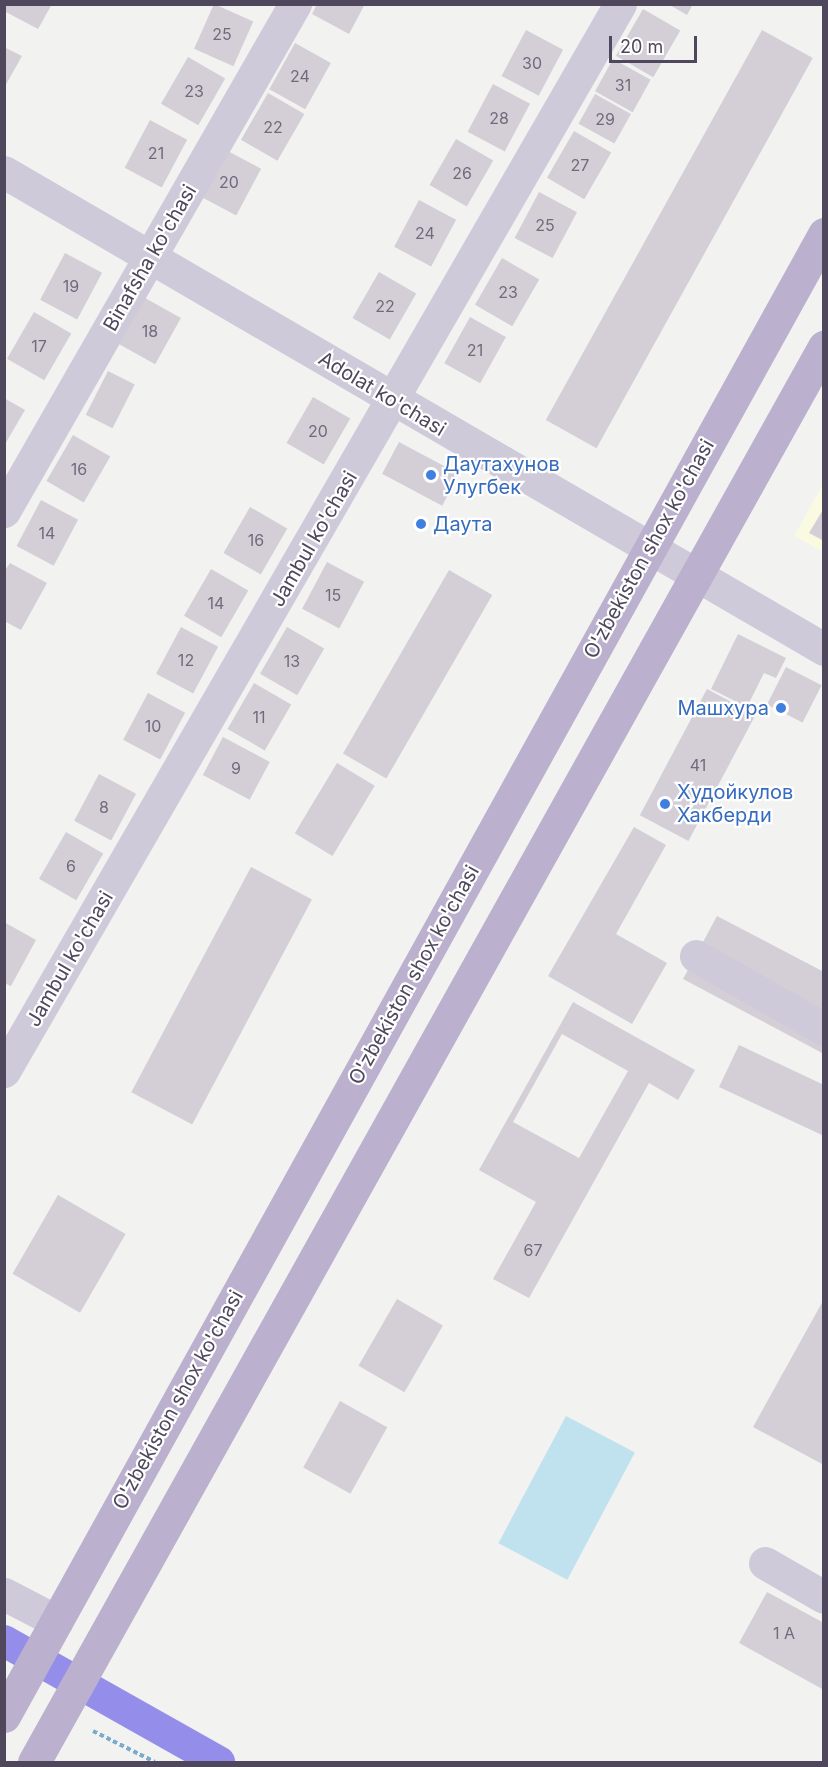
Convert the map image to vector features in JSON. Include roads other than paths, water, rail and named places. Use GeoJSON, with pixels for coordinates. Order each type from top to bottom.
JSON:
{"type":"FeatureCollection","features":[{"type":"Feature","properties":{"kind":"main road","name":"O'zbekiston shox ko'chasi"},"geometry":{"type":"LineString","coordinates":[[12,1703],[824,234]]}},
{"type":"Feature","properties":{"kind":"main road"},"geometry":{"type":"LineString","coordinates":[[34,1762],[824,347]]}},
{"type":"Feature","properties":{"kind":"street","name":"Binafsha ko'chasi"},"geometry":{"type":"LineString","coordinates":[[4,511],[294,4]]}},
{"type":"Feature","properties":{"kind":"street","name":"Jambul ko'chasi"},"geometry":{"type":"LineString","coordinates":[[4,1071],[393,402],[620,4]]}},
{"type":"Feature","properties":{"kind":"street","name":"Adolat ko'chasi"},"geometry":{"type":"LineString","coordinates":[[4,172],[152,254],[393,402],[824,649]]}},
{"type":"Feature","properties":{"kind":"street"},"geometry":{"type":"LineString","coordinates":[[696,956],[824,1029]]}},
{"type":"Feature","properties":{"kind":"street"},"geometry":{"type":"LineString","coordinates":[[765,1563],[824,1597]]}},
{"type":"Feature","properties":{"kind":"street"},"geometry":{"type":"LineString","coordinates":[[4,1594],[61,1613]]}},
{"type":"Feature","properties":{"kind":"waterway"},"geometry":{"type":"LineString","coordinates":[[4,1641],[219,1762]]}},
{"type":"Feature","properties":{"kind":"place","name":"Даутахунов Улугбек"},"geometry":{"type":"Point","coordinates":[431,475]}},
{"type":"Feature","properties":{"kind":"place","name":"Даута"},"geometry":{"type":"Point","coordinates":[421,524]}},
{"type":"Feature","properties":{"kind":"place","name":"Машхура"},"geometry":{"type":"Point","coordinates":[781,708]}},
{"type":"Feature","properties":{"kind":"place","name":"Худойкулов Хакберди"},"geometry":{"type":"Point","coordinates":[665,804]}}]}
